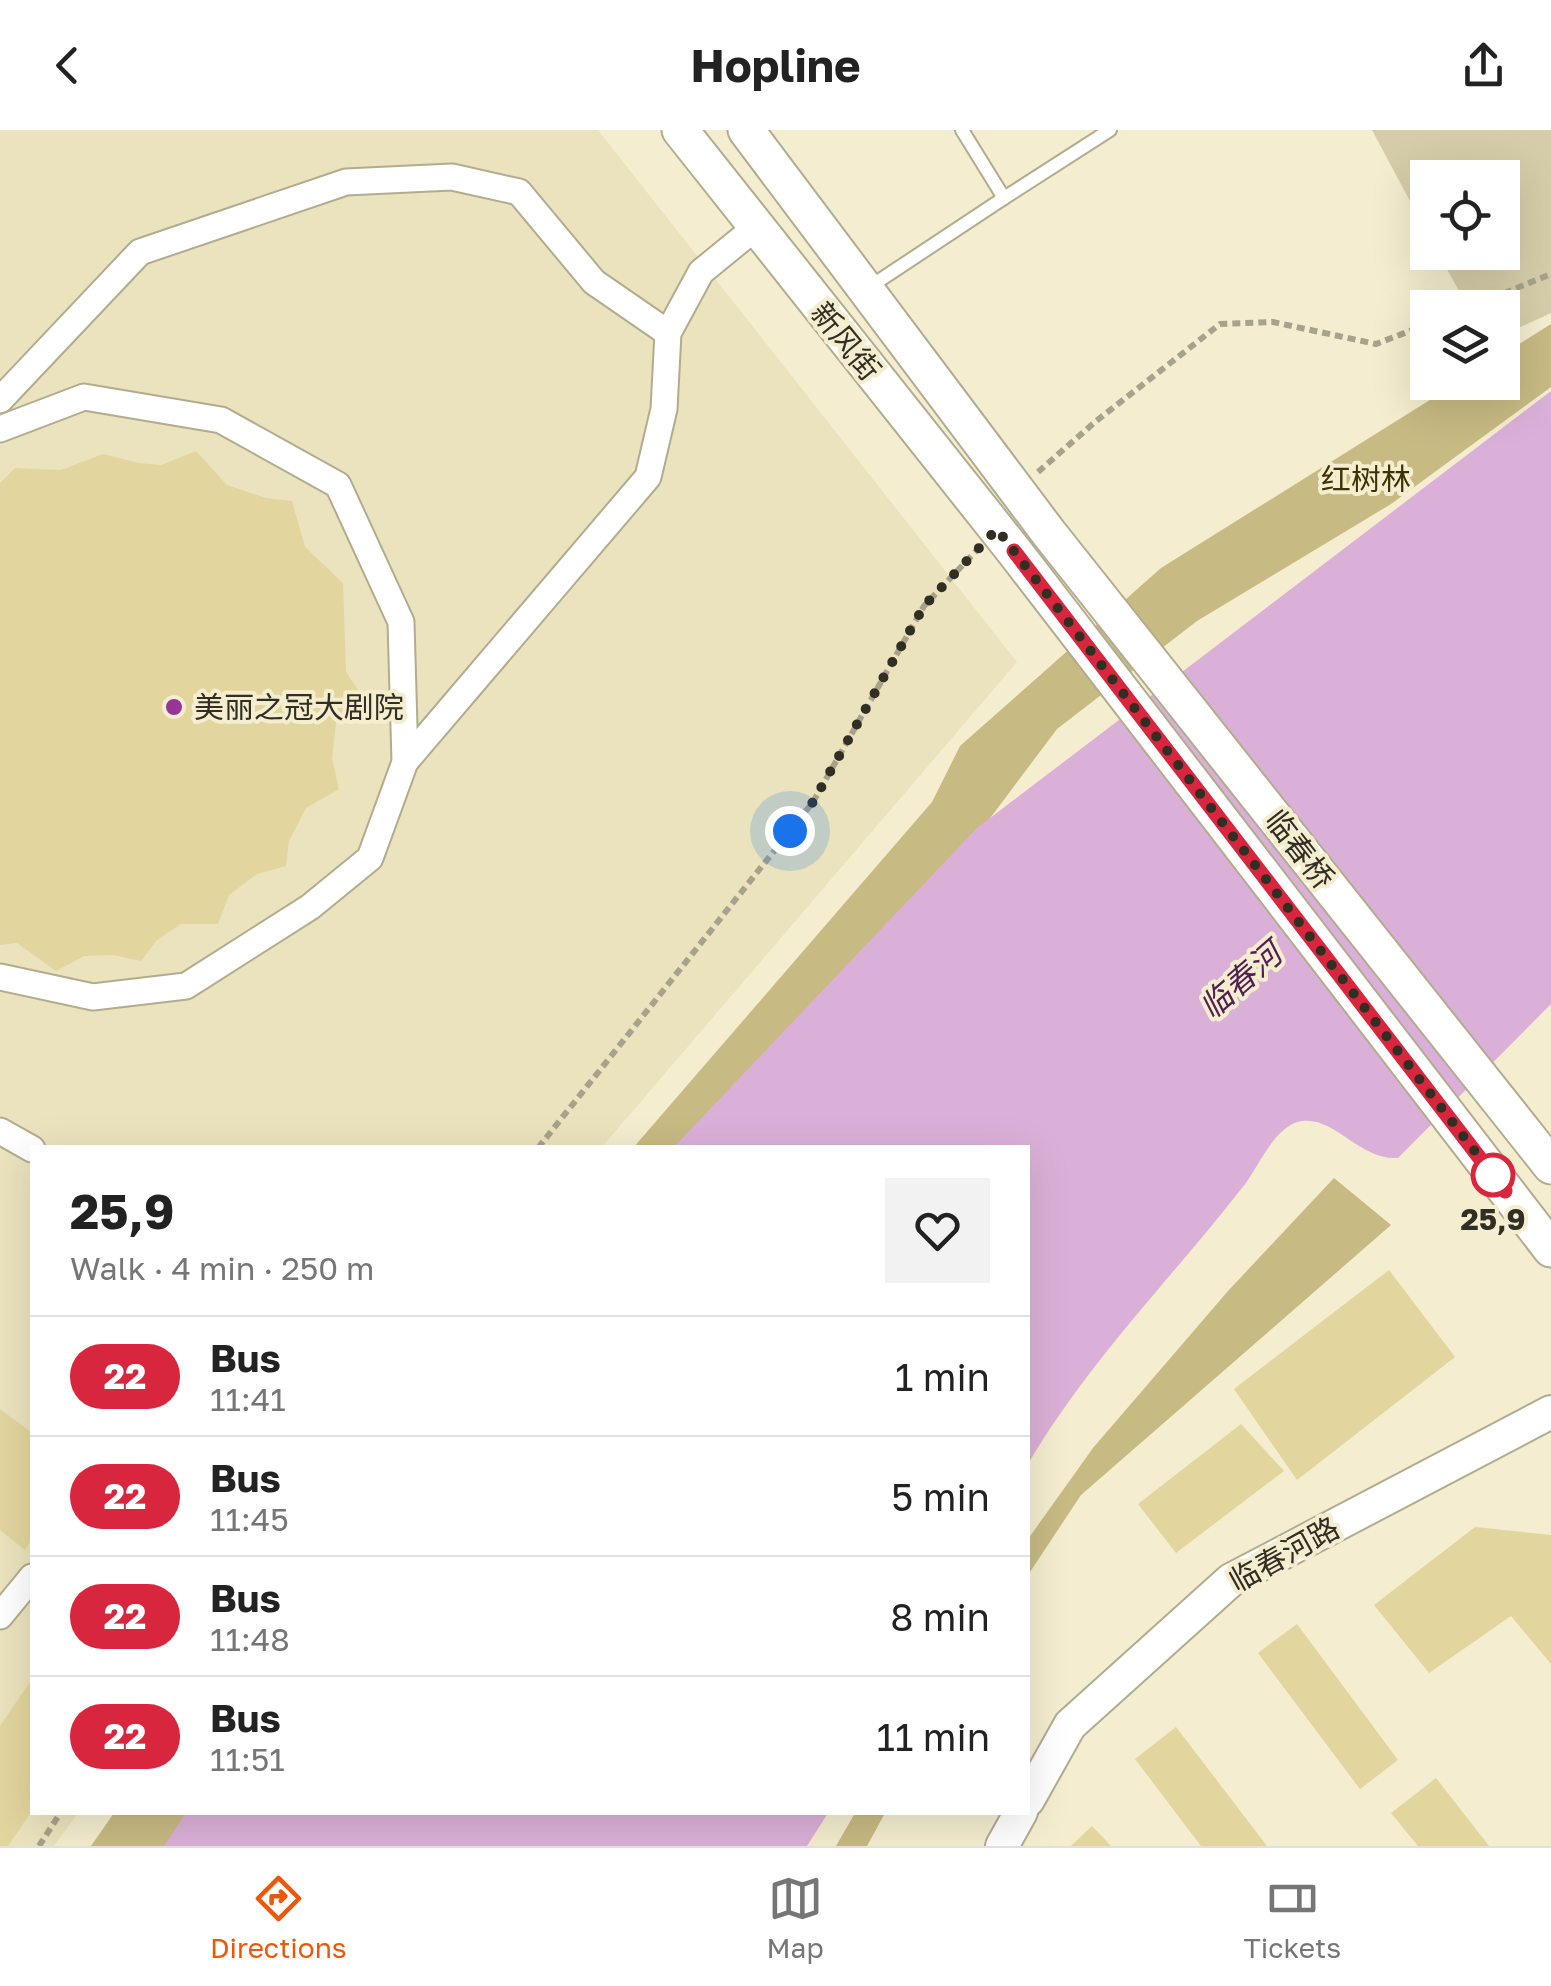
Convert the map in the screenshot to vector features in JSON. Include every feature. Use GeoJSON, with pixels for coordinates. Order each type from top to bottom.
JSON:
{"type":"FeatureCollection","features":[{"type":"Feature","properties":{"kind":"main road","name":"新风街"},"geometry":{"type":"LineString","coordinates":[[680,130],[1005,540]]}},
{"type":"Feature","properties":{"kind":"main road","name":"新风街"},"geometry":{"type":"LineString","coordinates":[[746,130],[1048,532]]}},
{"type":"Feature","properties":{"kind":"main road","name":"临春桥"},"geometry":{"type":"LineString","coordinates":[[1048,532],[1551,1166]]}},
{"type":"Feature","properties":{"kind":"main road","name":"临春桥"},"geometry":{"type":"LineString","coordinates":[[1005,540],[1551,1249]]}},
{"type":"Feature","properties":{"kind":"street"},"geometry":{"type":"LineString","coordinates":[[0,400],[140,252],[346,182],[452,177],[519,192],[594,282],[668,333]]}},
{"type":"Feature","properties":{"kind":"street"},"geometry":{"type":"LineString","coordinates":[[0,977],[92,997],[186,986],[310,907],[370,858],[405,762],[648,477],[664,408],[668,333],[702,272],[755,228]]}},
{"type":"Feature","properties":{"kind":"street"},"geometry":{"type":"LineString","coordinates":[[0,429],[84,396],[222,420],[338,485],[401,622],[405,762]]}},
{"type":"Feature","properties":{"kind":"street"},"geometry":{"type":"LineString","coordinates":[[0,1131],[30,1148]]}},
{"type":"Feature","properties":{"kind":"street","name":"临春河路"},"geometry":{"type":"LineString","coordinates":[[1030,1796],[1070,1724],[1231,1580],[1551,1412]]}},
{"type":"Feature","properties":{"kind":"street"},"geometry":{"type":"LineString","coordinates":[[3,1607],[30,1579]]}},
{"type":"Feature","properties":{"kind":"street"},"geometry":{"type":"LineString","coordinates":[[1002,1846],[1019,1815]]}},
{"type":"Feature","properties":{"kind":"lane"},"geometry":{"type":"LineString","coordinates":[[962,130],[1004,198]]}},
{"type":"Feature","properties":{"kind":"lane"},"geometry":{"type":"LineString","coordinates":[[866,290],[1110,130]]}},
{"type":"Feature","properties":{"kind":"path"},"geometry":{"type":"LineString","coordinates":[[1512,290],[1551,274]]}},
{"type":"Feature","properties":{"kind":"path"},"geometry":{"type":"LineString","coordinates":[[1017,491],[1096,422],[1220,324],[1273,322],[1376,344],[1410,331]]}},
{"type":"Feature","properties":{"kind":"path"},"geometry":{"type":"LineString","coordinates":[[540,1145],[813,802],[924,606],[1005,540]]}},
{"type":"Feature","properties":{"kind":"path"},"geometry":{"type":"LineString","coordinates":[[40,1846],[59,1815]]}},
{"type":"Feature","properties":{"kind":"shaded area"},"geometry":{"type":"Polygon","coordinates":[[[0,130],[598,130],[1017,662],[604,1145],[30,1145],[30,1815],[77,1815],[54,1846],[0,1846],[0,130]]]}},
{"type":"Feature","properties":{"kind":"shaded area"},"geometry":{"type":"Polygon","coordinates":[[[1372,130],[1551,130],[1551,313],[1520,327],[1520,290],[1459,290],[1447,270],[1520,270],[1520,160],[1410,160],[1410,201],[1372,130]]]}},
{"type":"Feature","properties":{"kind":"green space","name":"红树林"},"geometry":{"type":"Polygon","coordinates":[[[1551,324],[1551,387],[1391,504],[1197,621],[1057,729],[927,902],[691,1145],[636,1145],[932,802],[960,746],[1161,568],[1430,400],[1520,400],[1520,343],[1551,324]]]}},
{"type":"Feature","properties":{"kind":"green space"},"geometry":{"type":"Polygon","coordinates":[[[1334,1178],[1391,1225],[1081,1495],[1030,1572],[1030,1536],[1093,1448],[1228,1291],[1334,1178]]]}},
{"type":"Feature","properties":{"kind":"green space"},"geometry":{"type":"Polygon","coordinates":[[[113,1815],[202,1815],[177,1846],[91,1846],[113,1815]]]}},
{"type":"Feature","properties":{"kind":"green space"},"geometry":{"type":"Polygon","coordinates":[[[854,1815],[884,1815],[867,1846],[836,1846],[854,1815]]]}},
{"type":"Feature","properties":{"kind":"water","name":"临春河"},"geometry":{"type":"Polygon","coordinates":[[[1551,391],[1551,1004],[1398,1158],[1371,1153],[1326,1125],[1314,1122],[1302,1121],[1283,1130],[1242,1188],[1103,1356],[1030,1461],[1030,1145],[676,1145],[977,828],[1551,391]]]}},
{"type":"Feature","properties":{"kind":"water"},"geometry":{"type":"Polygon","coordinates":[[[184,1815],[827,1815],[807,1846],[164,1846],[184,1815]]]}},
{"type":"Feature","properties":{"kind":"building","name":"美丽之冠大剧院"},"geometry":{"type":"Polygon","coordinates":[[[196,451],[227,485],[266,498],[292,501],[305,547],[343,583],[346,672],[359,691],[336,723],[332,759],[339,789],[306,808],[289,841],[286,866],[257,874],[229,895],[218,924],[181,924],[157,940],[141,961],[113,955],[84,956],[56,971],[17,943],[0,945],[0,483],[15,468],[61,470],[103,454],[161,465],[196,451]]]}},
{"type":"Feature","properties":{"kind":"building"},"geometry":{"type":"Polygon","coordinates":[[[1389,1270],[1455,1357],[1297,1480],[1234,1389],[1389,1270]]]}},
{"type":"Feature","properties":{"kind":"building"},"geometry":{"type":"Polygon","coordinates":[[[0,1409],[30,1432],[30,1542],[25,1550],[0,1530],[0,1409]]]}},
{"type":"Feature","properties":{"kind":"building"},"geometry":{"type":"Polygon","coordinates":[[[1241,1424],[1284,1471],[1176,1553],[1138,1504],[1241,1424]]]}},
{"type":"Feature","properties":{"kind":"building"},"geometry":{"type":"Polygon","coordinates":[[[1475,1527],[1551,1535],[1551,1664],[1511,1616],[1429,1673],[1374,1605],[1475,1527]]]}},
{"type":"Feature","properties":{"kind":"building"},"geometry":{"type":"Polygon","coordinates":[[[1297,1624],[1398,1760],[1360,1789],[1258,1653],[1297,1624]]]}},
{"type":"Feature","properties":{"kind":"building"},"geometry":{"type":"Polygon","coordinates":[[[30,1682],[30,1814],[8,1846],[0,1846],[0,1726],[30,1682]]]}},
{"type":"Feature","properties":{"kind":"building"},"geometry":{"type":"Polygon","coordinates":[[[1176,1727],[1267,1846],[1201,1846],[1135,1759],[1176,1727]]]}},
{"type":"Feature","properties":{"kind":"building"},"geometry":{"type":"Polygon","coordinates":[[[1436,1778],[1489,1846],[1418,1846],[1391,1813],[1436,1778]]]}},
{"type":"Feature","properties":{"kind":"building"},"geometry":{"type":"Polygon","coordinates":[[[1092,1826],[1111,1846],[1071,1846],[1092,1826]]]}},
{"type":"Feature","properties":{"kind":"bus line","name":"22"},"geometry":{"type":"LineString","coordinates":[[1014,551],[1505,1191]]}},
{"type":"Feature","properties":{"kind":"place","name":"美丽之冠大剧院"},"geometry":{"type":"Point","coordinates":[174,707]}},
{"type":"Feature","properties":{"kind":"place","name":"25,9"},"geometry":{"type":"Point","coordinates":[1493,1175]}},
{"type":"Feature","properties":{"kind":"route"},"geometry":{"type":"LineString","coordinates":[[790,831],[813,802],[924,606],[997,529],[1493,1175]]}}]}
